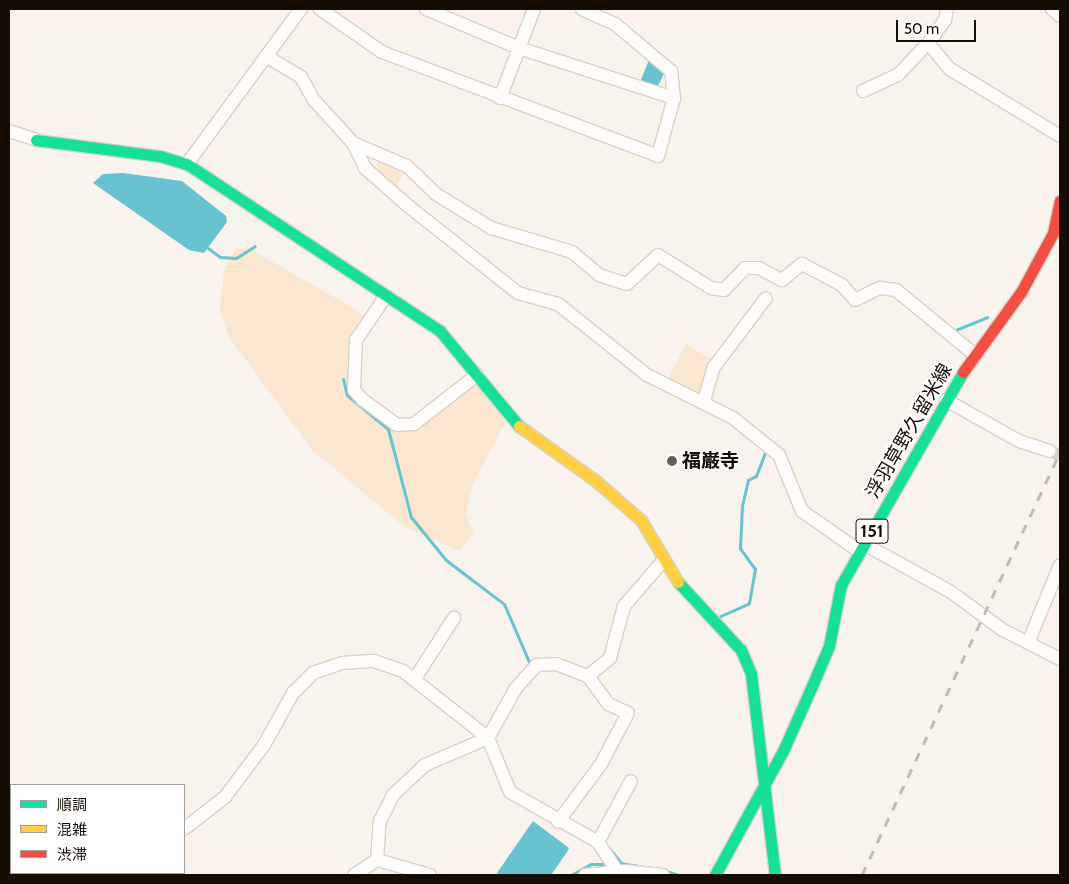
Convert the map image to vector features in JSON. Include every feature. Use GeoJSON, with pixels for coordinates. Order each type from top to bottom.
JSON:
{"type":"FeatureCollection","features":[{"type":"Feature","properties":{"kind":"street"},"geometry":{"type":"LineString","coordinates":[[187,164],[301,9]]}},
{"type":"Feature","properties":{"kind":"street"},"geometry":{"type":"LineString","coordinates":[[320,9],[382,52],[658,156],[674,98],[671,71],[662,61],[615,24],[582,9]]}},
{"type":"Feature","properties":{"kind":"street"},"geometry":{"type":"LineString","coordinates":[[426,9],[518,48],[674,98]]}},
{"type":"Feature","properties":{"kind":"street"},"geometry":{"type":"LineString","coordinates":[[500,98],[534,9]]}},
{"type":"Feature","properties":{"kind":"street"},"geometry":{"type":"LineString","coordinates":[[863,91],[898,75],[928,43],[945,20],[948,9]]}},
{"type":"Feature","properties":{"kind":"street"},"geometry":{"type":"LineString","coordinates":[[1052,9],[1060,16]]}},
{"type":"Feature","properties":{"kind":"street"},"geometry":{"type":"LineString","coordinates":[[928,43],[950,69],[1060,136]]}},
{"type":"Feature","properties":{"kind":"street"},"geometry":{"type":"LineString","coordinates":[[266,56],[301,77],[313,99],[353,143],[365,168],[502,283],[518,293],[558,304],[646,376],[676,393],[704,401],[778,455],[802,511],[861,547],[1060,659]]}},
{"type":"Feature","properties":{"kind":"street"},"geometry":{"type":"LineString","coordinates":[[9,131],[36,140],[160,156],[187,164],[440,331],[535,442],[596,481],[641,520],[663,561],[686,595],[742,650],[751,674],[775,875]]}},
{"type":"Feature","properties":{"kind":"street"},"geometry":{"type":"LineString","coordinates":[[353,143],[407,166],[436,194],[491,228],[572,252],[599,275],[627,284],[658,255],[711,288],[724,290],[745,268],[759,268],[782,280],[802,264],[842,285],[855,300],[880,288],[896,290],[974,354]]}},
{"type":"Feature","properties":{"kind":"street","name":"浮羽草野久留米線"},"geometry":{"type":"LineString","coordinates":[[715,875],[765,786],[829,646],[834,604],[861,547],[974,354],[1021,292],[1057,234],[1060,202]]}},
{"type":"Feature","properties":{"kind":"street"},"geometry":{"type":"LineString","coordinates":[[386,296],[356,340],[354,390],[363,400],[397,425],[414,424],[477,375]]}},
{"type":"Feature","properties":{"kind":"street"},"geometry":{"type":"LineString","coordinates":[[704,401],[714,367],[766,298]]}},
{"type":"Feature","properties":{"kind":"street"},"geometry":{"type":"LineString","coordinates":[[946,400],[1020,442],[1049,451]]}},
{"type":"Feature","properties":{"kind":"street"},"geometry":{"type":"LineString","coordinates":[[588,676],[610,658],[624,606],[663,561]]}},
{"type":"Feature","properties":{"kind":"street"},"geometry":{"type":"LineString","coordinates":[[1028,642],[1060,565]]}},
{"type":"Feature","properties":{"kind":"street"},"geometry":{"type":"LineString","coordinates":[[414,680],[454,618]]}},
{"type":"Feature","properties":{"kind":"street"},"geometry":{"type":"LineString","coordinates":[[185,828],[225,797],[264,745],[293,693],[313,673],[342,662],[374,661],[414,680],[488,738],[506,788],[558,822],[598,842],[617,871]]}},
{"type":"Feature","properties":{"kind":"street"},"geometry":{"type":"LineString","coordinates":[[377,860],[380,822],[410,775],[488,738],[516,688],[537,665],[556,664],[588,676],[608,704],[628,713],[601,764],[558,822]]}},
{"type":"Feature","properties":{"kind":"street"},"geometry":{"type":"LineString","coordinates":[[598,842],[631,781]]}},
{"type":"Feature","properties":{"kind":"street"},"geometry":{"type":"LineString","coordinates":[[354,875],[377,860],[430,875]]}},
{"type":"Feature","properties":{"kind":"street"},"geometry":{"type":"LineString","coordinates":[[585,875],[617,871],[664,875]]}},
{"type":"Feature","properties":{"kind":"shaded area"},"geometry":{"type":"Polygon","coordinates":[[[380,151],[407,166],[393,193],[375,177],[380,151]]]}},
{"type":"Feature","properties":{"kind":"shaded area"},"geometry":{"type":"Polygon","coordinates":[[[248,248],[359,311],[366,320],[354,390],[389,419],[414,424],[477,375],[508,416],[473,484],[466,514],[474,533],[460,551],[405,527],[313,451],[229,337],[220,311],[224,269],[236,249],[248,248]]]}},
{"type":"Feature","properties":{"kind":"shaded area"},"geometry":{"type":"Polygon","coordinates":[[[686,344],[711,359],[701,393],[668,379],[686,344]]]}},
{"type":"Feature","properties":{"kind":"water"},"geometry":{"type":"Polygon","coordinates":[[[649,60],[664,74],[658,86],[640,82],[649,60]]]}},
{"type":"Feature","properties":{"kind":"water"},"geometry":{"type":"Polygon","coordinates":[[[123,173],[182,181],[226,216],[227,222],[204,253],[189,250],[93,183],[103,174],[123,173]]]}},
{"type":"Feature","properties":{"kind":"water"},"geometry":{"type":"Polygon","coordinates":[[[533,821],[569,848],[567,852],[551,875],[500,875],[497,873],[533,821]]]}},
{"type":"Feature","properties":{"kind":"waterway"},"geometry":{"type":"LineString","coordinates":[[208,248],[220,257],[236,258],[255,246]]}},
{"type":"Feature","properties":{"kind":"waterway"},"geometry":{"type":"LineString","coordinates":[[953,331],[987,317]]}},
{"type":"Feature","properties":{"kind":"waterway"},"geometry":{"type":"LineString","coordinates":[[343,379],[347,395],[388,429],[411,517],[446,560],[504,604],[530,664]]}},
{"type":"Feature","properties":{"kind":"waterway"},"geometry":{"type":"LineString","coordinates":[[716,618],[749,603],[755,569],[740,548],[742,506],[748,480],[756,476],[766,450]]}},
{"type":"Feature","properties":{"kind":"waterway"},"geometry":{"type":"LineString","coordinates":[[602,840],[621,863]]}},
{"type":"Feature","properties":{"kind":"waterway"},"geometry":{"type":"LineString","coordinates":[[619,863],[637,866]]}},
{"type":"Feature","properties":{"kind":"waterway"},"geometry":{"type":"LineString","coordinates":[[571,875],[591,864],[609,864]]}},
{"type":"Feature","properties":{"kind":"waterway"},"geometry":{"type":"LineString","coordinates":[[666,871],[679,875]]}},
{"type":"Feature","properties":{"kind":"tunnel"},"geometry":{"type":"LineString","coordinates":[[1049,451],[1060,455]]}},
{"type":"Feature","properties":{"kind":"railway"},"geometry":{"type":"LineString","coordinates":[[862,875],[1060,452]]}},
{"type":"Feature","properties":{"kind":"traffic: fast"},"geometry":{"type":"LineString","coordinates":[[36,140],[160,156],[187,164],[440,331],[519,426]]}},
{"type":"Feature","properties":{"kind":"traffic: fast"},"geometry":{"type":"LineString","coordinates":[[715,875],[783,751],[812,686],[829,646],[841,585],[963,372]]}},
{"type":"Feature","properties":{"kind":"traffic: fast"},"geometry":{"type":"LineString","coordinates":[[678,582],[741,650],[751,674],[775,875]]}},
{"type":"Feature","properties":{"kind":"traffic: slow"},"geometry":{"type":"LineString","coordinates":[[519,426],[596,481],[641,520],[678,582]]}},
{"type":"Feature","properties":{"kind":"traffic: jam"},"geometry":{"type":"LineString","coordinates":[[963,372],[1021,292],[1053,233],[1060,201]]}},
{"type":"Feature","properties":{"kind":"place","name":"福巌寺"},"geometry":{"type":"Point","coordinates":[672,461]}}]}
